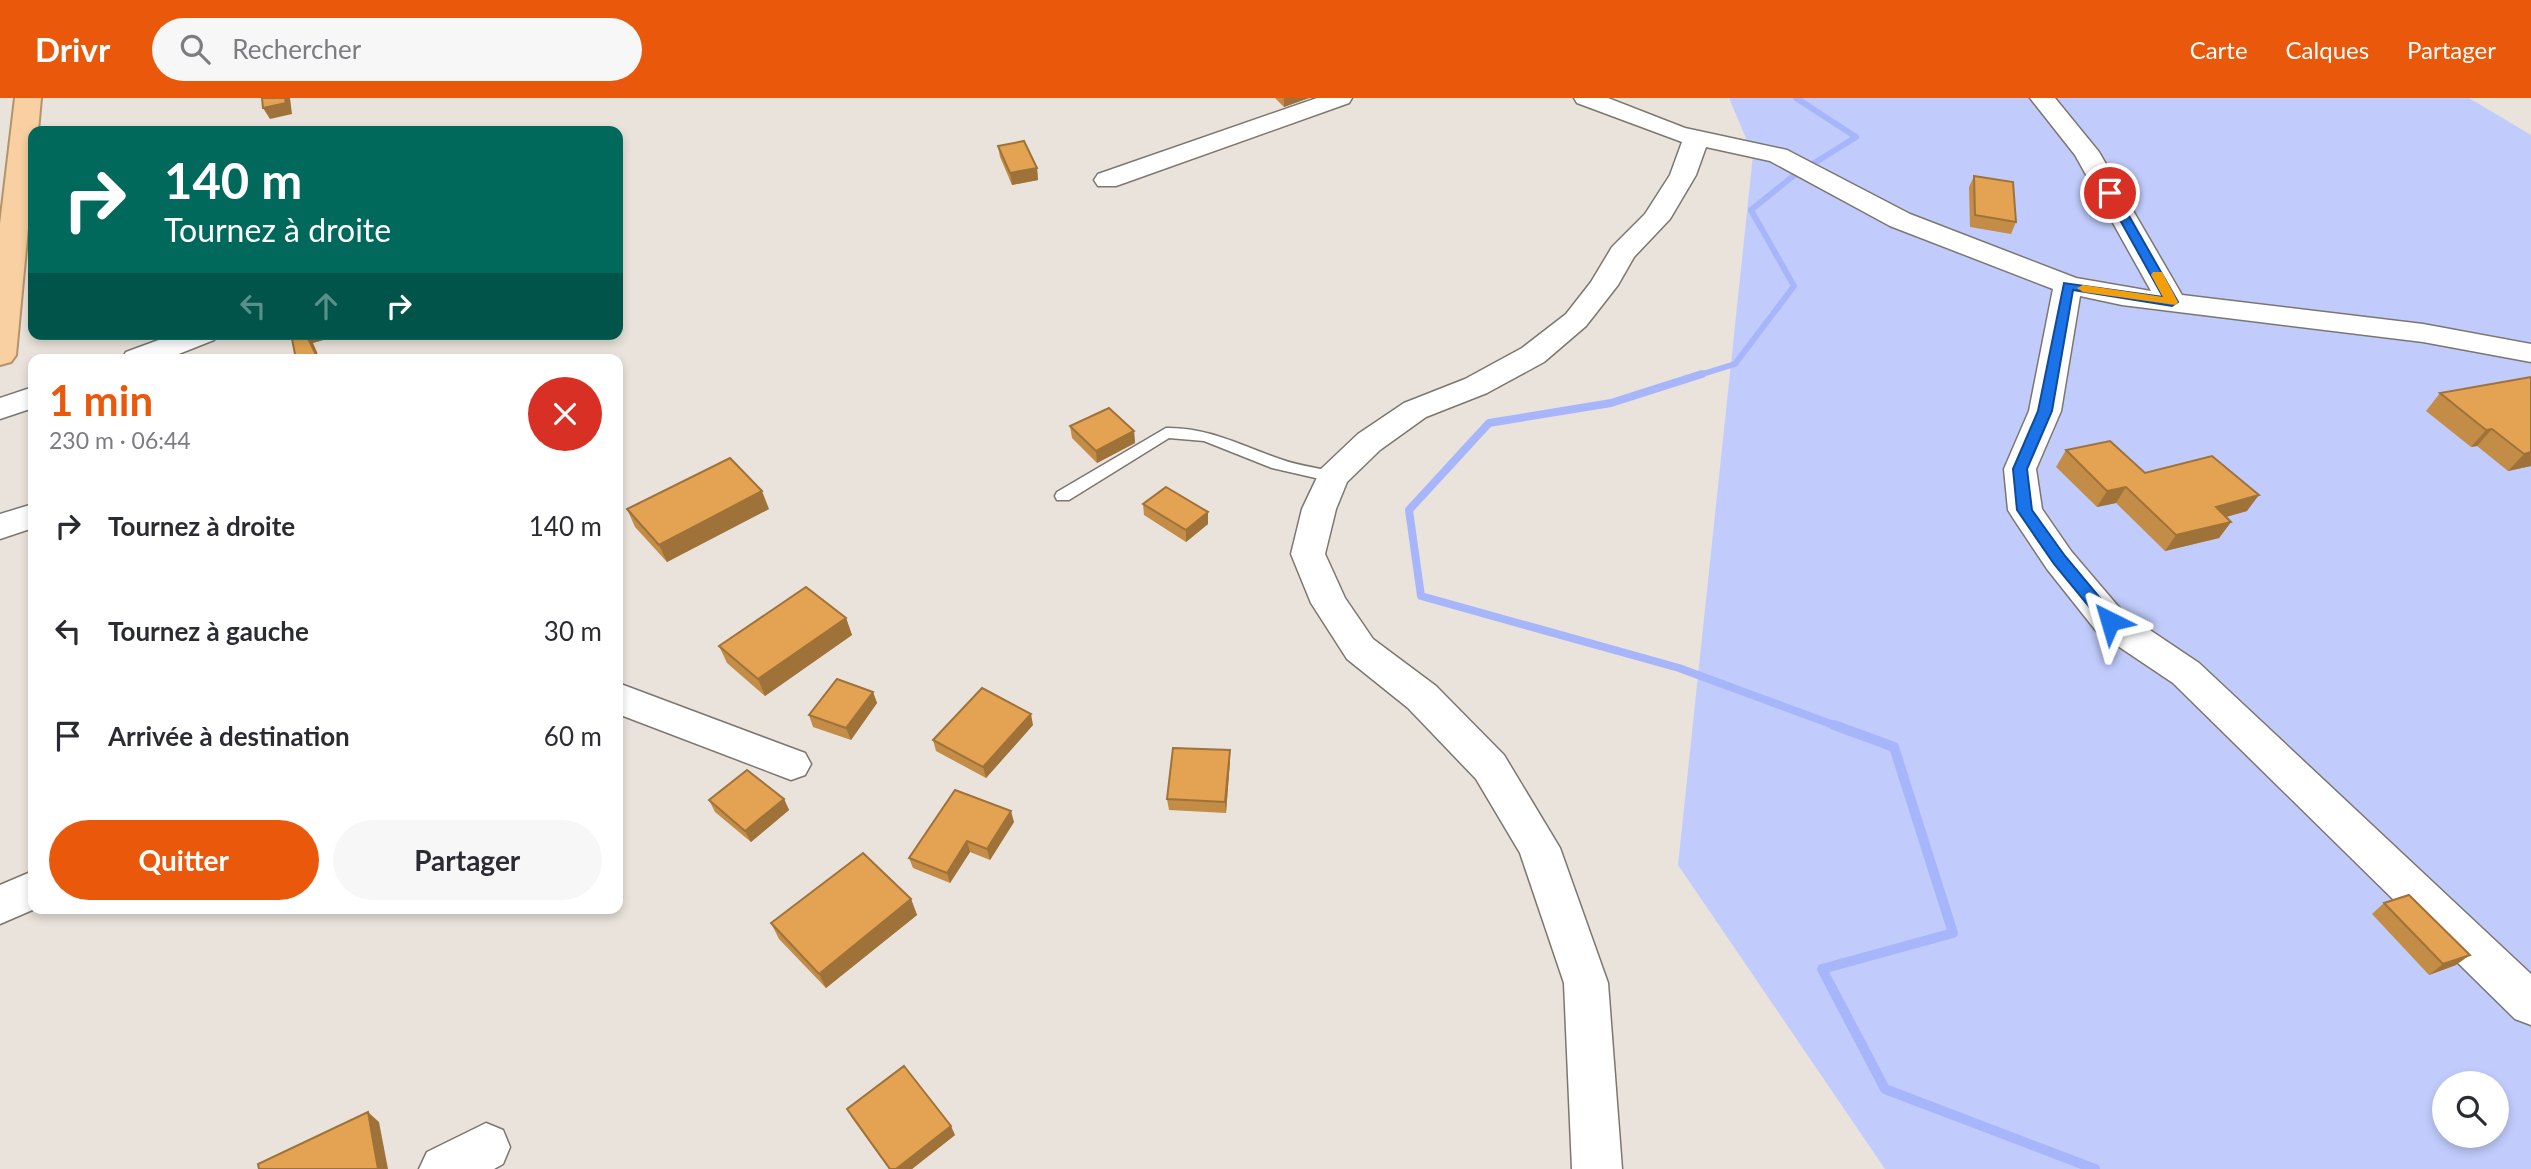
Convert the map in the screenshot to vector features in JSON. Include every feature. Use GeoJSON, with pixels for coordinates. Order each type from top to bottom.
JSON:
{"type":"FeatureCollection","features":[{"type":"Feature","properties":{"kind":"highway"},"geometry":{"type":"LineString","coordinates":[[0,355],[28,98]]}},
{"type":"Feature","properties":{"kind":"street"},"geometry":{"type":"LineString","coordinates":[[1107,180],[1340,98]]}},
{"type":"Feature","properties":{"kind":"street"},"geometry":{"type":"LineString","coordinates":[[1586,98],[1655,127],[1778,155],[1900,220],[2068,285],[2172,302],[2423,333],[2531,353]]}},
{"type":"Feature","properties":{"kind":"street"},"geometry":{"type":"LineString","coordinates":[[2042,98],[2086,152],[2172,302]]}},
{"type":"Feature","properties":{"kind":"street"},"geometry":{"type":"LineString","coordinates":[[1597,1169],[1586,983],[1539,848],[1490,767],[1422,697],[1360,649],[1329,603],[1308,554],[1318,509],[1333,477],[1369,442],[1415,410],[1476,386],[1533,355],[1576,320],[1604,285],[1622,253],[1656,219],[1682,175],[1697,137]]}},
{"type":"Feature","properties":{"kind":"street"},"geometry":{"type":"LineString","coordinates":[[2068,285],[2045,411],[2020,469],[2025,510],[2059,560],[2110,621],[2186,673],[2531,1004]]}},
{"type":"Feature","properties":{"kind":"street"},"geometry":{"type":"LineString","coordinates":[[150,354],[187,340]]}},
{"type":"Feature","properties":{"kind":"street"},"geometry":{"type":"LineString","coordinates":[[0,409],[28,399]]}},
{"type":"Feature","properties":{"kind":"street"},"geometry":{"type":"LineString","coordinates":[[0,527],[28,518]]}},
{"type":"Feature","properties":{"kind":"street"},"geometry":{"type":"LineString","coordinates":[[623,700],[791,764]]}},
{"type":"Feature","properties":{"kind":"street"},"geometry":{"type":"LineString","coordinates":[[0,905],[28,892]]}},
{"type":"Feature","properties":{"kind":"street"},"geometry":{"type":"LineString","coordinates":[[444,1169],[486,1147]]}},
{"type":"Feature","properties":{"kind":"lane"},"geometry":{"type":"LineString","coordinates":[[1063,496],[1166,433],[1185,431],[1226,441],[1271,462],[1333,477]]}},
{"type":"Feature","properties":{"kind":"shaded area"},"geometry":{"type":"Polygon","coordinates":[[[1729,98],[2469,98],[2531,135],[2531,1169],[1885,1169],[1678,865],[1753,155],[1729,98]]]}},
{"type":"Feature","properties":{"kind":"building"},"geometry":{"type":"Polygon","coordinates":[[[262,98],[285,98],[286,103],[263,108],[262,98]]]}},
{"type":"Feature","properties":{"kind":"building"},"geometry":{"type":"Polygon","coordinates":[[[1024,141],[1037,168],[1010,173],[998,146],[1024,141]]]}},
{"type":"Feature","properties":{"kind":"building"},"geometry":{"type":"Polygon","coordinates":[[[1974,176],[2013,182],[2016,222],[1975,215],[1974,176]]]}},
{"type":"Feature","properties":{"kind":"building"},"geometry":{"type":"Polygon","coordinates":[[[292,340],[309,340],[316,354],[295,354],[292,340]]]}},
{"type":"Feature","properties":{"kind":"building"},"geometry":{"type":"Polygon","coordinates":[[[2531,377],[2531,452],[2524,454],[2492,429],[2486,430],[2440,393],[2531,377]]]}},
{"type":"Feature","properties":{"kind":"building"},"geometry":{"type":"Polygon","coordinates":[[[1109,408],[1134,431],[1096,451],[1070,426],[1109,408]]]}},
{"type":"Feature","properties":{"kind":"building"},"geometry":{"type":"Polygon","coordinates":[[[2110,441],[2145,473],[2212,456],[2259,495],[2216,507],[2231,522],[2176,535],[2126,487],[2107,491],[2066,450],[2110,441]]]}},
{"type":"Feature","properties":{"kind":"building"},"geometry":{"type":"Polygon","coordinates":[[[730,458],[762,491],[659,545],[627,509],[730,458]]]}},
{"type":"Feature","properties":{"kind":"building"},"geometry":{"type":"Polygon","coordinates":[[[1166,487],[1208,512],[1186,530],[1143,504],[1166,487]]]}},
{"type":"Feature","properties":{"kind":"building"},"geometry":{"type":"Polygon","coordinates":[[[806,587],[846,618],[758,679],[719,646],[806,587]]]}},
{"type":"Feature","properties":{"kind":"building"},"geometry":{"type":"Polygon","coordinates":[[[837,679],[873,692],[846,728],[809,715],[837,679]]]}},
{"type":"Feature","properties":{"kind":"building"},"geometry":{"type":"Polygon","coordinates":[[[982,688],[1031,714],[983,767],[933,740],[982,688]]]}},
{"type":"Feature","properties":{"kind":"building"},"geometry":{"type":"Polygon","coordinates":[[[1173,748],[1230,750],[1225,802],[1167,799],[1173,748]]]}},
{"type":"Feature","properties":{"kind":"building"},"geometry":{"type":"Polygon","coordinates":[[[747,770],[784,799],[745,831],[709,800],[747,770]]]}},
{"type":"Feature","properties":{"kind":"building"},"geometry":{"type":"Polygon","coordinates":[[[955,790],[1011,811],[987,849],[967,841],[947,873],[909,858],[955,790]]]}},
{"type":"Feature","properties":{"kind":"building"},"geometry":{"type":"Polygon","coordinates":[[[863,853],[911,899],[819,974],[771,923],[863,853]]]}},
{"type":"Feature","properties":{"kind":"building"},"geometry":{"type":"Polygon","coordinates":[[[2409,895],[2470,955],[2443,964],[2384,903],[2409,895]]]}},
{"type":"Feature","properties":{"kind":"building"},"geometry":{"type":"Polygon","coordinates":[[[904,1066],[951,1126],[896,1169],[890,1169],[847,1109],[904,1066]]]}},
{"type":"Feature","properties":{"kind":"building"},"geometry":{"type":"Polygon","coordinates":[[[368,1112],[378,1169],[259,1169],[258,1164],[368,1112]]]}},
{"type":"Feature","properties":{"kind":"waterway"},"geometry":{"type":"LineString","coordinates":[[1696,376],[1735,364],[1794,286],[1751,210],[1792,177],[1856,137],[1796,98]]}},
{"type":"Feature","properties":{"kind":"waterway"},"geometry":{"type":"LineString","coordinates":[[1702,374],[1611,403],[1489,423],[1409,510],[1421,596],[1679,668],[1839,727]]}},
{"type":"Feature","properties":{"kind":"waterway"},"geometry":{"type":"LineString","coordinates":[[1834,725],[1894,747],[1953,933],[1822,969],[1885,1089],[2095,1169]]}},
{"type":"Feature","properties":{"kind":"slow traffic"},"geometry":{"type":"LineString","coordinates":[[2083,288],[2172,302],[2157,275]]}},
{"type":"Feature","properties":{"kind":"route"},"geometry":{"type":"LineString","coordinates":[[2110,193],[2172,302],[2122,296],[2068,285],[2045,411],[2020,469],[2025,510],[2059,560],[2110,621]]}}]}
